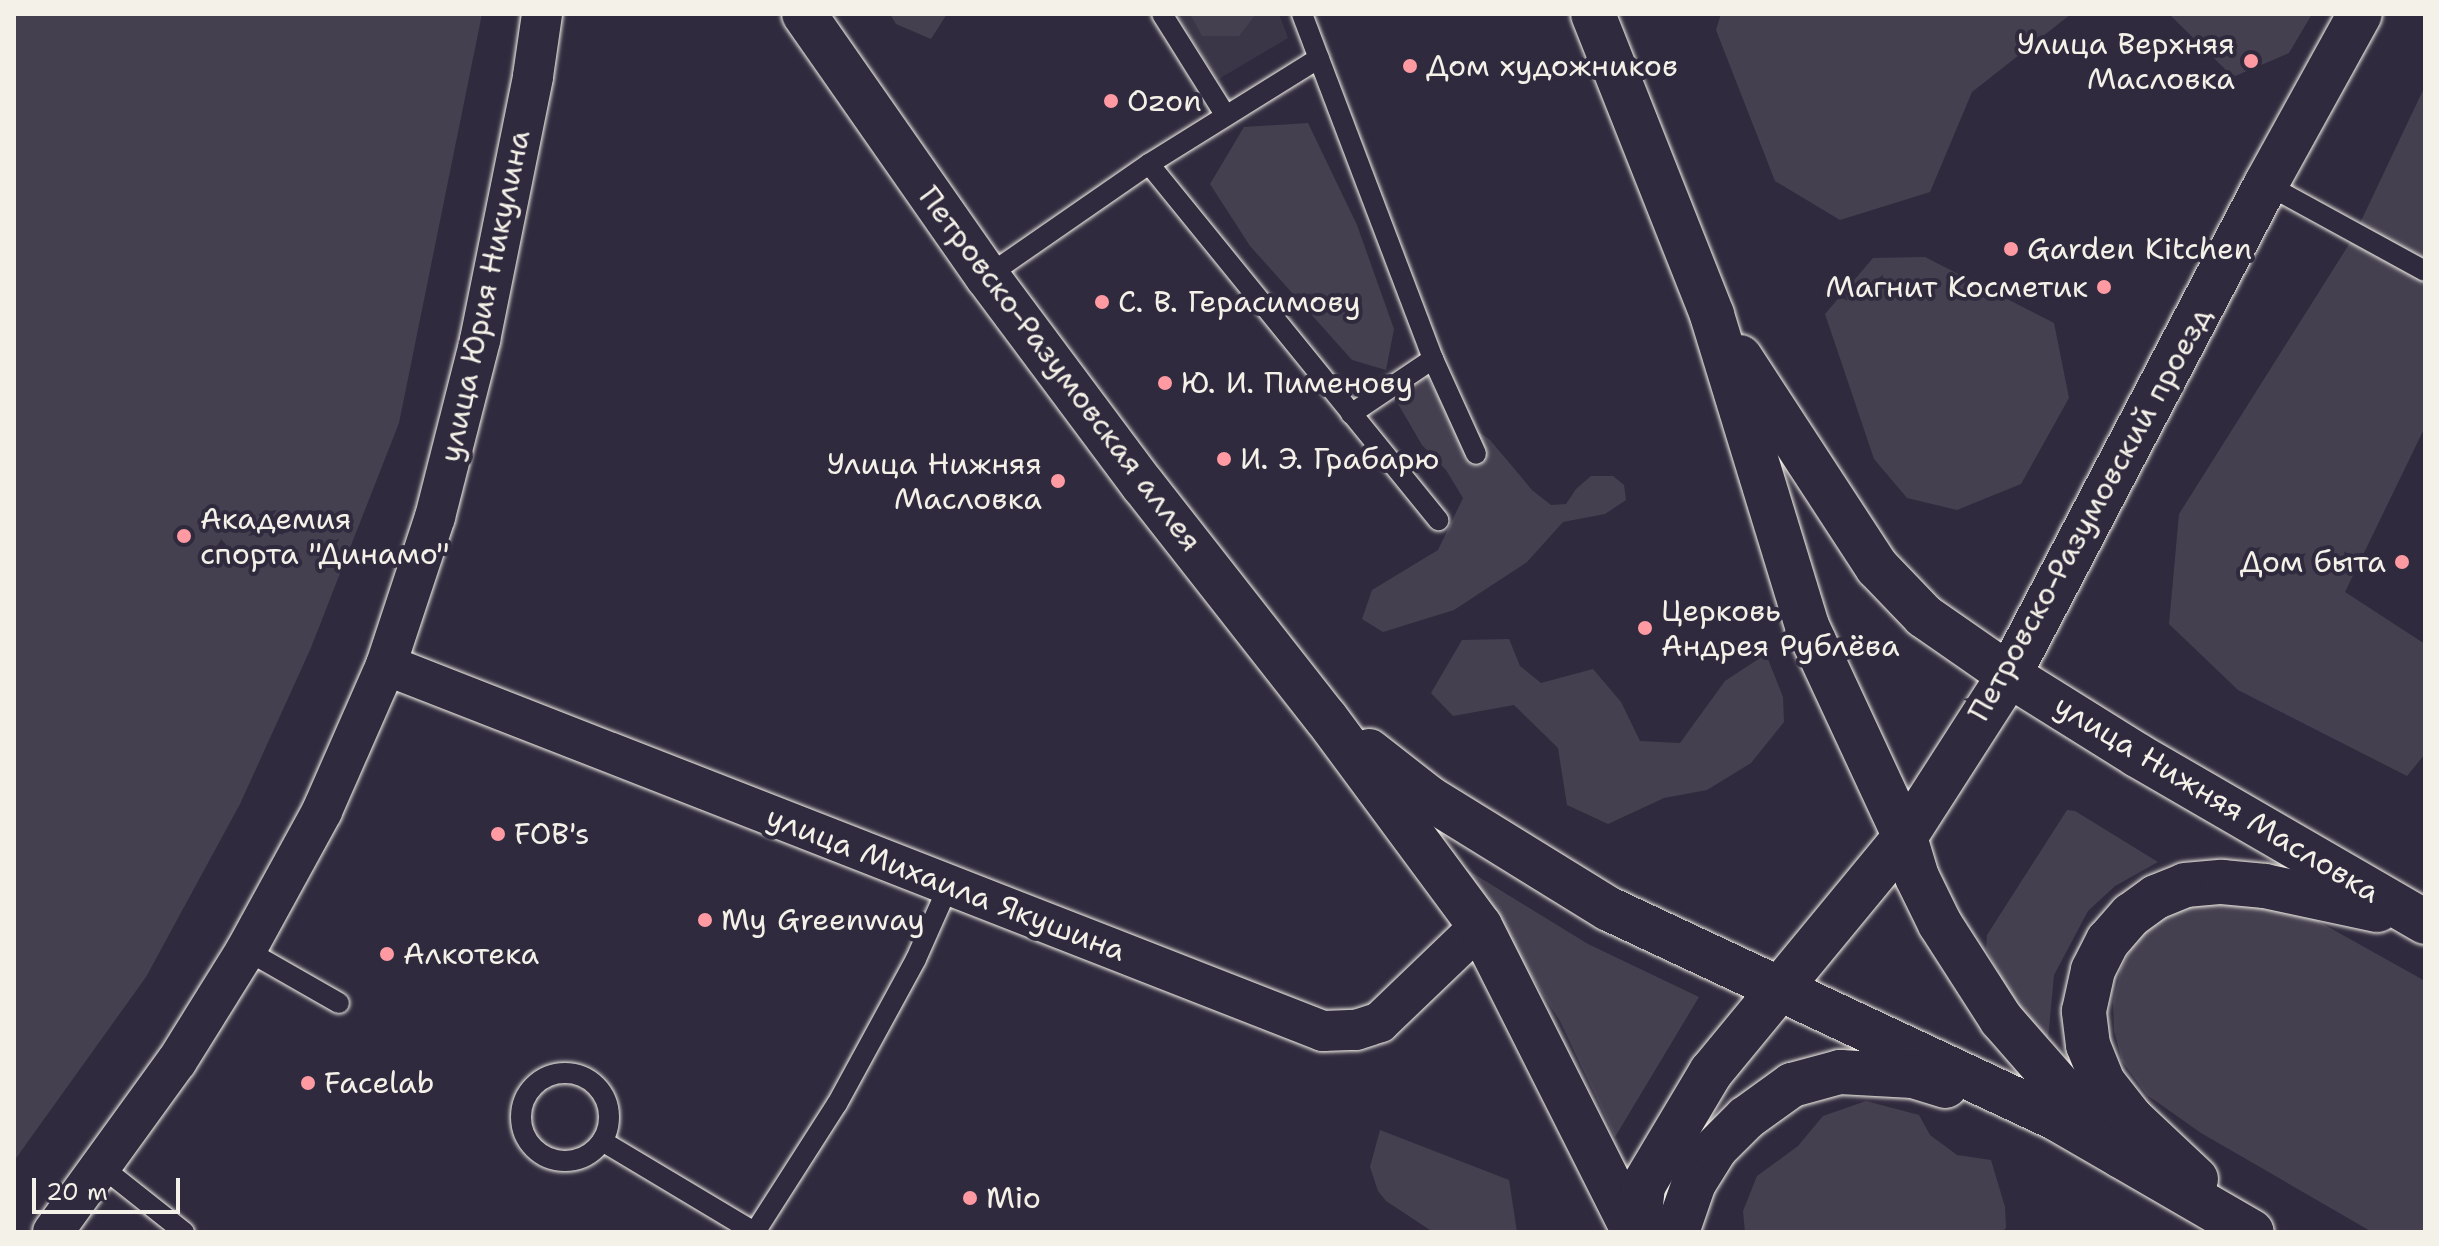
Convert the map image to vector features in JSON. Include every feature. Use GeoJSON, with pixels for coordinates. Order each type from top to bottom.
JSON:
{"type":"FeatureCollection","features":[{"type":"Feature","properties":{"kind":"street","name":"улица Юрия Никулина"},"geometry":{"type":"LineString","coordinates":[[53,1232],[177,1061],[246,950],[322,811],[386,665],[435,517],[476,356],[533,76],[542,14]]}},
{"type":"Feature","properties":{"kind":"street","name":"улица Юрия Никулина"},"geometry":{"type":"LineString","coordinates":[[533,76],[559,14]]}},
{"type":"Feature","properties":{"kind":"street","name":"Петровско-Разумовская аллея"},"geometry":{"type":"LineString","coordinates":[[804,14],[987,276],[1143,485],[1326,718],[1480,926],[1636,1232]]}},
{"type":"Feature","properties":{"kind":"street"},"geometry":{"type":"LineString","coordinates":[[1593,14],[1712,315],[1807,626],[1905,837],[1917,877],[1940,924],[1985,996],[2030,1055],[2121,1156]]}},
{"type":"Feature","properties":{"kind":"street","name":"Петровско-Разумовский проезд"},"geometry":{"type":"LineString","coordinates":[[1636,1232],[1643,1186],[1669,1139],[1728,1048],[1905,837],[2009,675],[2266,184],[2360,14]]}},
{"type":"Feature","properties":{"kind":"street"},"geometry":{"type":"LineString","coordinates":[[1712,315],[1877,567],[1924,616],[2009,675]]}},
{"type":"Feature","properties":{"kind":"street","name":"улица Михаила Якушина"},"geometry":{"type":"LineString","coordinates":[[386,665],[1323,1031],[1356,1030],[1380,1022],[1480,926]]}},
{"type":"Feature","properties":{"kind":"street","name":"улица Нижняя Масловка"},"geometry":{"type":"LineString","coordinates":[[2009,675],[2137,755],[2424,921]]}},
{"type":"Feature","properties":{"kind":"street","name":"Петровско-Разумовская аллея"},"geometry":{"type":"LineString","coordinates":[[1326,718],[1429,798],[1521,857],[1609,909],[1779,990]]}},
{"type":"Feature","properties":{"kind":"street"},"geometry":{"type":"LineString","coordinates":[[2253,1232],[2132,1119],[2103,1082],[2088,1045],[2084,1011],[2093,970],[2108,941],[2131,915],[2156,897],[2185,885],[2222,882],[2265,886],[2424,921]]}},
{"type":"Feature","properties":{"kind":"street"},"geometry":{"type":"LineString","coordinates":[[1779,990],[2057,1119],[2253,1232]]}},
{"type":"Feature","properties":{"kind":"street"},"geometry":{"type":"LineString","coordinates":[[1677,1232],[1694,1183],[1715,1149],[1746,1118],[1792,1085],[1840,1072],[1913,1076],[2057,1119]]}},
{"type":"Feature","properties":{"kind":"lane"},"geometry":{"type":"LineString","coordinates":[[1162,14],[1226,116]]}},
{"type":"Feature","properties":{"kind":"lane"},"geometry":{"type":"LineString","coordinates":[[1302,14],[1433,359],[1476,454]]}},
{"type":"Feature","properties":{"kind":"lane"},"geometry":{"type":"LineString","coordinates":[[987,276],[1149,164],[1319,58]]}},
{"type":"Feature","properties":{"kind":"lane"},"geometry":{"type":"LineString","coordinates":[[1149,164],[1438,520]]}},
{"type":"Feature","properties":{"kind":"lane"},"geometry":{"type":"LineString","coordinates":[[2266,184],[2425,271]]}},
{"type":"Feature","properties":{"kind":"lane"},"geometry":{"type":"LineString","coordinates":[[1351,414],[1433,359]]}},
{"type":"Feature","properties":{"kind":"lane"},"geometry":{"type":"LineString","coordinates":[[602,1141],[754,1232],[837,1104],[916,959],[949,885]]}},
{"type":"Feature","properties":{"kind":"lane"},"geometry":{"type":"LineString","coordinates":[[246,950],[339,1003]]}},
{"type":"Feature","properties":{"kind":"lane"},"geometry":{"type":"LineString","coordinates":[[564,1073],[589,1080],[605,1100],[608,1125],[602,1141],[584,1157],[572,1161],[560,1161],[538,1153],[524,1135],[521,1124],[524,1100],[530,1089],[551,1075],[564,1073]]}},
{"type":"Feature","properties":{"kind":"lane"},"geometry":{"type":"LineString","coordinates":[[102,1167],[184,1232]]}},
{"type":"Feature","properties":{"kind":"shaded area","name":"Академия спорта \"Динамо\""},"geometry":{"type":"Polygon","coordinates":[[[14,14],[482,14],[399,423],[310,650],[240,804],[146,977],[14,1161],[14,14]]]}},
{"type":"Feature","properties":{"kind":"shaded area"},"geometry":{"type":"Polygon","coordinates":[[[890,14],[947,14],[931,39],[896,24],[890,14]]]}},
{"type":"Feature","properties":{"kind":"shaded area"},"geometry":{"type":"Polygon","coordinates":[[[1176,14],[1279,14],[1288,38],[1217,80],[1176,14]]]}},
{"type":"Feature","properties":{"kind":"shaded area"},"geometry":{"type":"Polygon","coordinates":[[[1190,14],[1256,14],[1239,36],[1202,36],[1190,14]]]}},
{"type":"Feature","properties":{"kind":"shaded area"},"geometry":{"type":"Polygon","coordinates":[[[1721,14],[2071,14],[1972,92],[1930,192],[1840,220],[1775,181],[1716,30],[1721,14]]]}},
{"type":"Feature","properties":{"kind":"shaded area"},"geometry":{"type":"Polygon","coordinates":[[[2156,14],[2312,14],[2289,53],[2233,77],[2170,15],[2156,14]]]}},
{"type":"Feature","properties":{"kind":"shaded area"},"geometry":{"type":"Polygon","coordinates":[[[2425,86],[2425,427],[2345,592],[2425,644],[2425,754],[2407,776],[2238,690],[2169,624],[2179,514],[2353,238],[2425,86]]]}},
{"type":"Feature","properties":{"kind":"shaded area"},"geometry":{"type":"Polygon","coordinates":[[[1308,123],[1357,225],[1394,329],[1386,370],[1352,360],[1250,246],[1210,184],[1244,127],[1308,123]]]}},
{"type":"Feature","properties":{"kind":"shaded area"},"geometry":{"type":"Polygon","coordinates":[[[1925,257],[2054,323],[2069,398],[2021,484],[1957,510],[1907,498],[1874,459],[1825,314],[1873,258],[1925,257]]]}},
{"type":"Feature","properties":{"kind":"shaded area"},"geometry":{"type":"Polygon","coordinates":[[[1427,376],[1445,408],[1490,440],[1532,490],[1551,505],[1566,504],[1576,489],[1591,476],[1613,476],[1624,485],[1626,500],[1605,514],[1563,522],[1527,562],[1454,610],[1383,632],[1362,619],[1372,590],[1438,550],[1463,498],[1446,470],[1422,445],[1394,397],[1410,381],[1427,376]]]}},
{"type":"Feature","properties":{"kind":"shaded area"},"geometry":{"type":"Polygon","coordinates":[[[1509,639],[1520,666],[1541,683],[1593,669],[1621,702],[1640,741],[1680,743],[1725,681],[1766,654],[1783,697],[1784,722],[1751,763],[1707,790],[1664,798],[1608,824],[1567,805],[1558,748],[1514,705],[1453,716],[1431,693],[1462,640],[1509,639]]]}},
{"type":"Feature","properties":{"kind":"shaded area"},"geometry":{"type":"Polygon","coordinates":[[[2067,810],[2075,811],[2158,862],[2115,886],[2088,911],[2054,975],[2048,1039],[2029,1022],[2011,997],[1986,948],[1987,935],[2067,810]]]}},
{"type":"Feature","properties":{"kind":"shaded area"},"geometry":{"type":"Polygon","coordinates":[[[1461,866],[1588,944],[1699,997],[1615,1137],[1560,1021],[1461,866]]]}},
{"type":"Feature","properties":{"kind":"shaded area"},"geometry":{"type":"Polygon","coordinates":[[[2227,894],[2307,915],[2425,981],[2425,1232],[2372,1232],[2201,1133],[2147,1095],[2122,1061],[2114,1030],[2113,1002],[2121,969],[2133,945],[2154,922],[2175,909],[2227,894]]]}},
{"type":"Feature","properties":{"kind":"shaded area"},"geometry":{"type":"Polygon","coordinates":[[[1866,1101],[1919,1115],[1930,1135],[1957,1155],[1991,1160],[2005,1207],[2006,1228],[2002,1232],[1745,1232],[1743,1211],[1757,1176],[1798,1146],[1823,1116],[1866,1101]]]}},
{"type":"Feature","properties":{"kind":"shaded area"},"geometry":{"type":"Polygon","coordinates":[[[1380,1130],[1509,1180],[1517,1232],[1433,1232],[1386,1201],[1378,1191],[1370,1167],[1380,1130]]]}},
{"type":"Feature","properties":{"kind":"place","name":"Улица Верхняя Масловка"},"geometry":{"type":"Point","coordinates":[2251,61]}},
{"type":"Feature","properties":{"kind":"place","name":"Дом художников"},"geometry":{"type":"Point","coordinates":[1410,66]}},
{"type":"Feature","properties":{"kind":"place","name":"Ozon"},"geometry":{"type":"Point","coordinates":[1111,101]}},
{"type":"Feature","properties":{"kind":"place","name":"Garden Kitchen"},"geometry":{"type":"Point","coordinates":[2011,249]}},
{"type":"Feature","properties":{"kind":"place","name":"Магнит Косметик"},"geometry":{"type":"Point","coordinates":[2104,287]}},
{"type":"Feature","properties":{"kind":"place","name":"С. В. Герасимову"},"geometry":{"type":"Point","coordinates":[1102,302]}},
{"type":"Feature","properties":{"kind":"place","name":"Ю. И. Пименову"},"geometry":{"type":"Point","coordinates":[1165,383]}},
{"type":"Feature","properties":{"kind":"place","name":"И. Э. Грабарю"},"geometry":{"type":"Point","coordinates":[1224,459]}},
{"type":"Feature","properties":{"kind":"place","name":"Улица Нижняя Масловка"},"geometry":{"type":"Point","coordinates":[1058,481]}},
{"type":"Feature","properties":{"kind":"place","name":"Академия спорта \"Динамо\""},"geometry":{"type":"Point","coordinates":[184,536]}},
{"type":"Feature","properties":{"kind":"place","name":"Дом быта"},"geometry":{"type":"Point","coordinates":[2402,562]}},
{"type":"Feature","properties":{"kind":"place","name":"Церковь Андрея Рублёва"},"geometry":{"type":"Point","coordinates":[1645,628]}},
{"type":"Feature","properties":{"kind":"place","name":"FOB's"},"geometry":{"type":"Point","coordinates":[498,834]}},
{"type":"Feature","properties":{"kind":"place","name":"My Greenway"},"geometry":{"type":"Point","coordinates":[705,920]}},
{"type":"Feature","properties":{"kind":"place","name":"Алкотека"},"geometry":{"type":"Point","coordinates":[387,954]}},
{"type":"Feature","properties":{"kind":"place","name":"Facelab"},"geometry":{"type":"Point","coordinates":[308,1083]}},
{"type":"Feature","properties":{"kind":"place","name":"Mio"},"geometry":{"type":"Point","coordinates":[970,1198]}}]}
